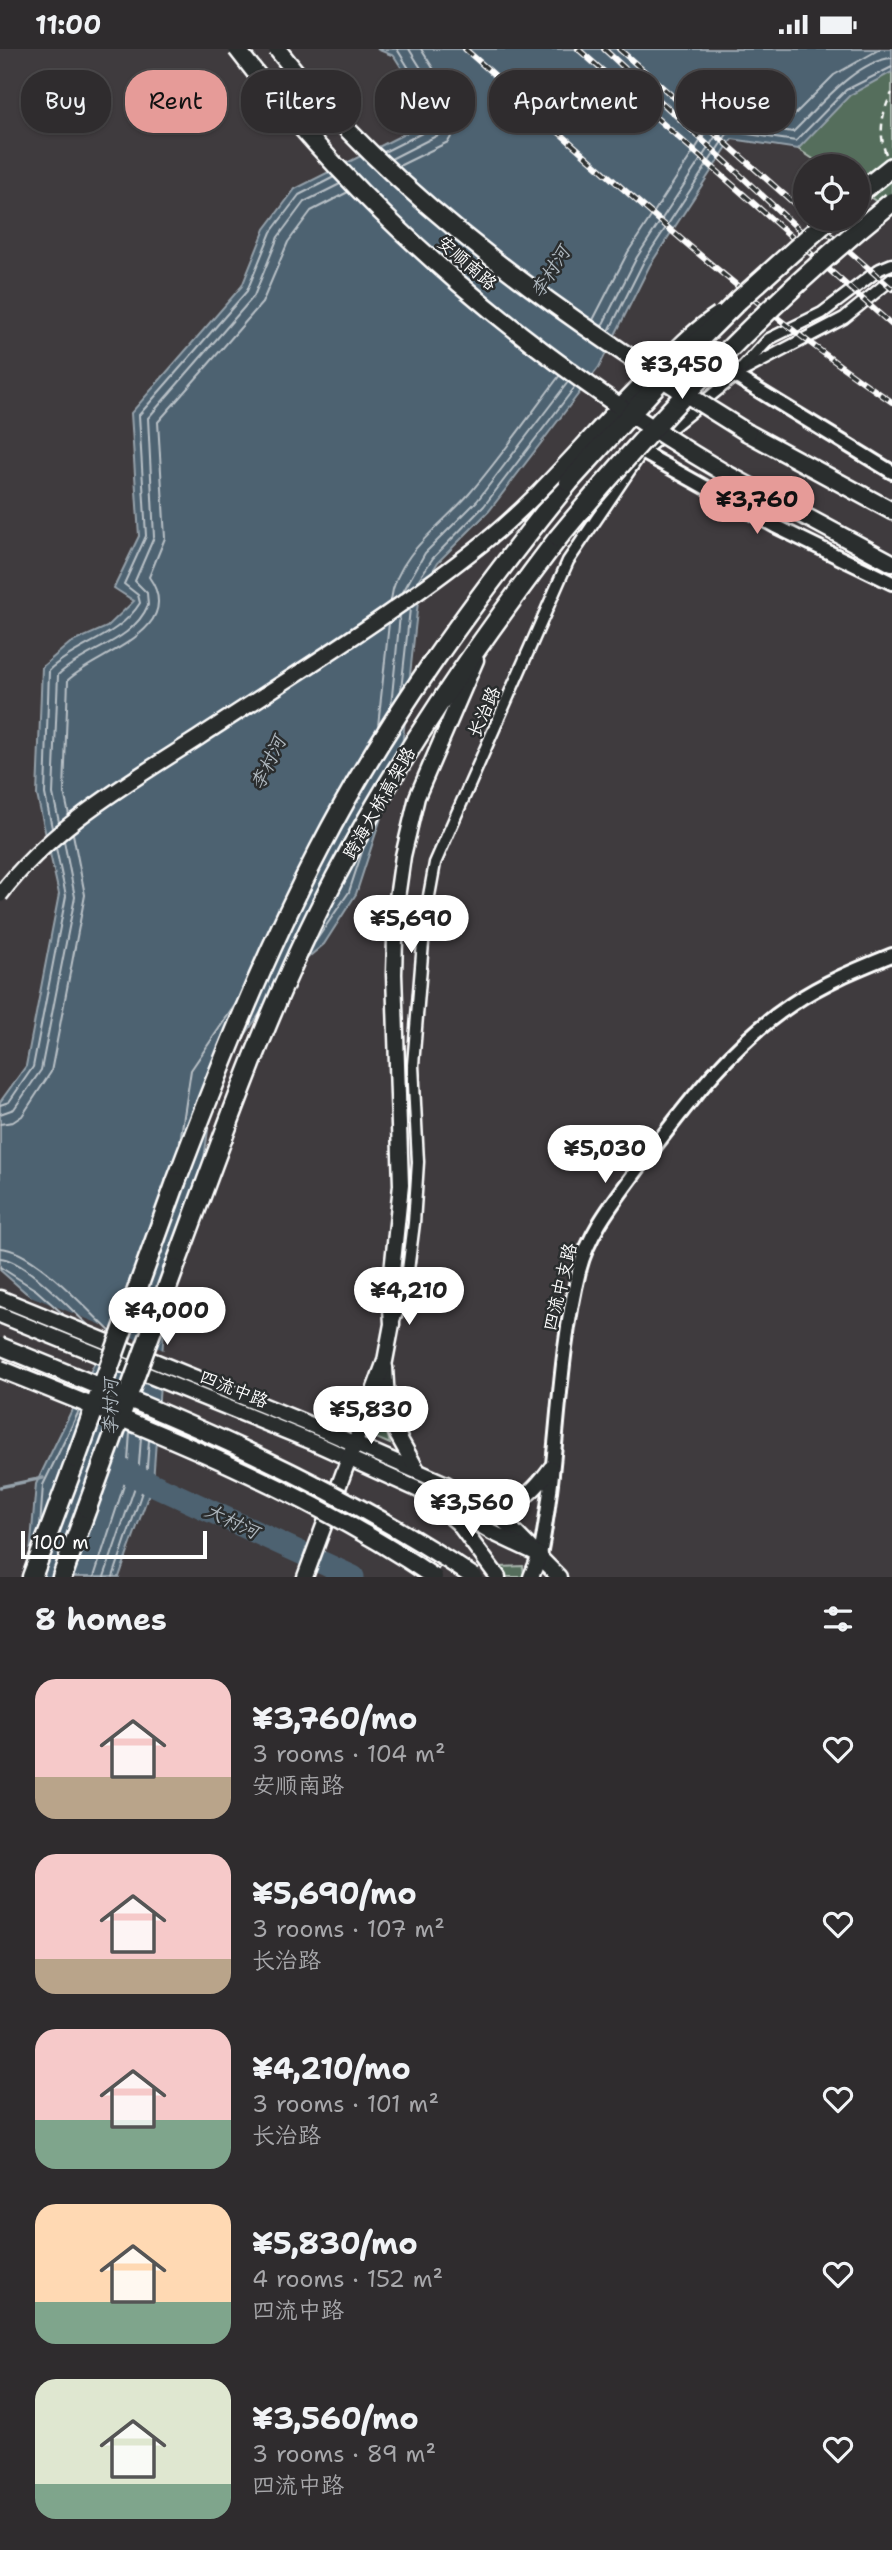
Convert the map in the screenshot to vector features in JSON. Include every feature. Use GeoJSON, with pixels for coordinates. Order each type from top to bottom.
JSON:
{"type":"FeatureCollection","features":[{"type":"Feature","properties":{"kind":"highway"},"geometry":{"type":"LineString","coordinates":[[870,182],[890,162]]}},
{"type":"Feature","properties":{"kind":"highway","name":"跨海大桥高架路"},"geometry":{"type":"LineString","coordinates":[[62,1577],[232,1114],[303,943],[335,877],[405,756],[492,626],[612,473],[705,371],[772,306],[892,202]]}},
{"type":"Feature","properties":{"kind":"highway","name":"跨海大桥高架路"},"geometry":{"type":"LineString","coordinates":[[32,1577],[230,1039],[320,848],[379,746],[449,638],[523,539],[623,421],[739,300],[816,231]]}},
{"type":"Feature","properties":{"kind":"main road","name":"安顺南路"},"geometry":{"type":"LineString","coordinates":[[237,49],[277,101],[334,164],[459,283],[610,402],[723,472],[892,563]]}},
{"type":"Feature","properties":{"kind":"main road","name":"安顺南路"},"geometry":{"type":"LineString","coordinates":[[277,49],[357,139],[492,257],[641,365],[748,433],[892,511]]}},
{"type":"Feature","properties":{"kind":"main road"},"geometry":{"type":"LineString","coordinates":[[0,895],[25,864],[93,806],[360,633],[486,541],[523,508],[633,390],[692,334],[739,300]]}},
{"type":"Feature","properties":{"kind":"main road"},"geometry":{"type":"LineString","coordinates":[[305,1577],[385,1361],[392,1324],[390,1291],[401,1185],[393,944],[403,856],[417,797],[492,626]]}},
{"type":"Feature","properties":{"kind":"main road","name":"四流中路"},"geometry":{"type":"LineString","coordinates":[[0,1298],[318,1436],[348,1458],[419,1490],[458,1524],[498,1577]]}},
{"type":"Feature","properties":{"kind":"main road","name":"四流中路"},"geometry":{"type":"LineString","coordinates":[[0,1315],[318,1436],[354,1443],[418,1470],[482,1503],[540,1555],[559,1577]]}},
{"type":"Feature","properties":{"kind":"main road"},"geometry":{"type":"LineString","coordinates":[[0,1346],[167,1414],[283,1467],[362,1507],[474,1577]]}},
{"type":"Feature","properties":{"kind":"main road"},"geometry":{"type":"LineString","coordinates":[[385,1361],[388,1418],[418,1470]]}},
{"type":"Feature","properties":{"kind":"main road"},"geometry":{"type":"LineString","coordinates":[[0,1369],[131,1423],[302,1500],[378,1540],[434,1577]]}},
{"type":"Feature","properties":{"kind":"main road"},"geometry":{"type":"LineString","coordinates":[[482,1503],[501,1506],[514,1503],[540,1482],[551,1468]]}},
{"type":"Feature","properties":{"kind":"main road"},"geometry":{"type":"LineString","coordinates":[[419,1490],[467,1515],[493,1533],[540,1555],[531,1577]]}},
{"type":"Feature","properties":{"kind":"street","name":"长治路"},"geometry":{"type":"LineString","coordinates":[[392,1324],[405,1294],[414,1223],[418,1162],[413,1065],[425,918],[435,863],[568,561],[642,452],[735,376],[769,339],[822,313],[880,269],[892,264]]}},
{"type":"Feature","properties":{"kind":"street"},"geometry":{"type":"LineString","coordinates":[[735,376],[844,318],[892,279]]}},
{"type":"Feature","properties":{"kind":"street"},"geometry":{"type":"LineString","coordinates":[[735,376],[892,472]]}},
{"type":"Feature","properties":{"kind":"street"},"geometry":{"type":"LineString","coordinates":[[642,452],[775,526],[892,583]]}},
{"type":"Feature","properties":{"kind":"street","name":"四流中支路"},"geometry":{"type":"LineString","coordinates":[[540,1555],[564,1345],[579,1269],[590,1238],[609,1207],[692,1098],[747,1040],[792,1005],[836,978],[892,955]]}},
{"type":"Feature","properties":{"kind":"path"},"geometry":{"type":"LineString","coordinates":[[890,162],[882,139],[882,127],[883,112],[892,93]]}},
{"type":"Feature","properties":{"kind":"green space"},"geometry":{"type":"Polygon","coordinates":[[[689,49],[892,49],[892,212],[870,197],[870,154],[806,154],[781,133],[795,133],[795,70],[712,70],[689,49]]]}},
{"type":"Feature","properties":{"kind":"green space"},"geometry":{"type":"Polygon","coordinates":[[[377,1395],[382,1396],[383,1417],[390,1444],[367,1434],[377,1395]]]}},
{"type":"Feature","properties":{"kind":"green space"},"geometry":{"type":"Polygon","coordinates":[[[523,1566],[524,1577],[505,1577],[500,1567],[523,1566]]]}},
{"type":"Feature","properties":{"kind":"water","name":"李村河"},"geometry":{"type":"Polygon","coordinates":[[[377,49],[892,49],[892,72],[850,95],[798,149],[732,139],[650,265],[599,367],[489,511],[438,562],[419,593],[401,756],[356,894],[324,944],[285,977],[215,1079],[197,1210],[168,1273],[153,1482],[119,1577],[28,1577],[36,1484],[98,1356],[0,1270],[0,1102],[26,1066],[59,894],[37,795],[42,667],[70,643],[107,627],[134,601],[114,588],[139,536],[131,413],[242,286],[265,229],[295,189],[406,133],[475,133],[475,70],[403,70],[394,56],[377,49]]]}},
{"type":"Feature","properties":{"kind":"pier"},"geometry":{"type":"Polygon","coordinates":[[[23,1293],[166,1351],[163,1391],[92,1362],[94,1357],[23,1293]]]}},
{"type":"Feature","properties":{"kind":"waterway","name":"大村河"},"geometry":{"type":"LineString","coordinates":[[124,1471],[353,1577]]}},
{"type":"Feature","properties":{"kind":"waterway"},"geometry":{"type":"LineString","coordinates":[[0,1487],[43,1478]]}},
{"type":"Feature","properties":{"kind":"railway"},"geometry":{"type":"LineString","coordinates":[[465,49],[726,277],[835,362],[892,402]]}},
{"type":"Feature","properties":{"kind":"railway"},"geometry":{"type":"LineString","coordinates":[[578,49],[892,325]]}},
{"type":"Feature","properties":{"kind":"railway"},"geometry":{"type":"LineString","coordinates":[[604,49],[805,235]]}},
{"type":"Feature","properties":{"kind":"railway"},"geometry":{"type":"LineString","coordinates":[[619,49],[793,202]]}},
{"type":"Feature","properties":{"kind":"railway"},"geometry":{"type":"LineString","coordinates":[[826,231],[892,289]]}}]}
